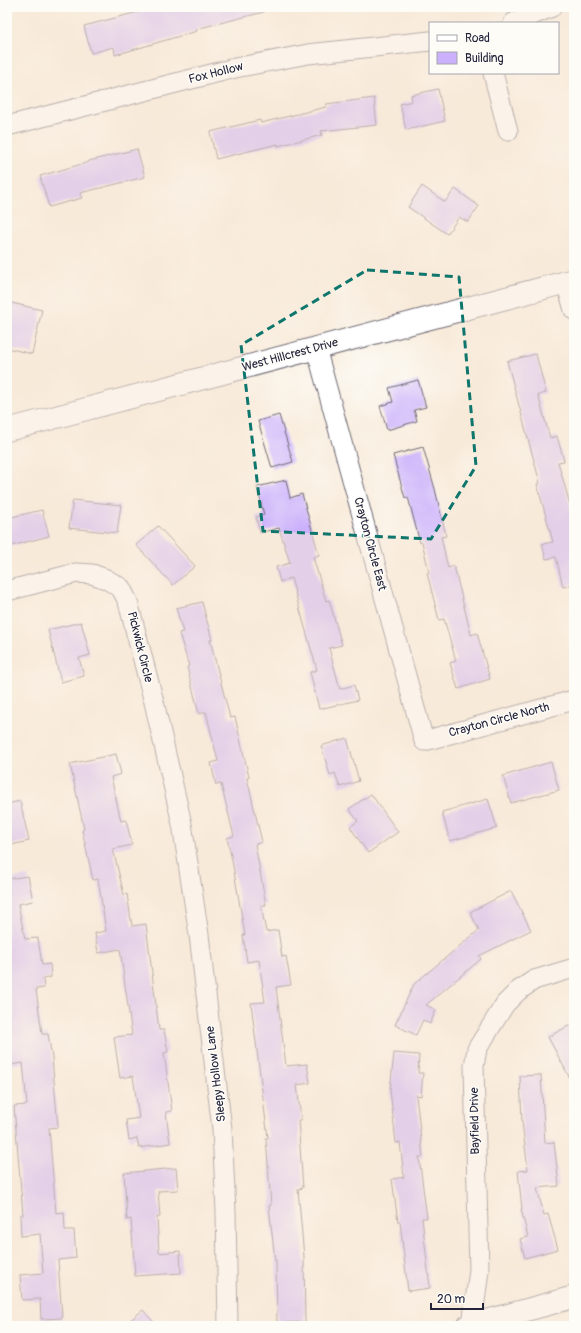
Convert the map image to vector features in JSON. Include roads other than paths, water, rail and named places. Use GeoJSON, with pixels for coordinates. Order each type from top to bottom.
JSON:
{"type":"FeatureCollection","features":[{"type":"Feature","properties":{"kind":"street"},"geometry":{"type":"LineString","coordinates":[[515,22],[552,7]]}},
{"type":"Feature","properties":{"kind":"street","name":"Fox Hollow"},"geometry":{"type":"LineString","coordinates":[[7,126],[235,68],[308,54],[429,41]]}},
{"type":"Feature","properties":{"kind":"street"},"geometry":{"type":"LineString","coordinates":[[493,74],[508,131]]}},
{"type":"Feature","properties":{"kind":"street"},"geometry":{"type":"LineString","coordinates":[[570,281],[574,310]]}},
{"type":"Feature","properties":{"kind":"street","name":"West Hillcrest Drive"},"geometry":{"type":"LineString","coordinates":[[7,430],[570,281]]}},
{"type":"Feature","properties":{"kind":"street","name":"Crayton Circle East"},"geometry":{"type":"LineString","coordinates":[[316,348],[424,741]]}},
{"type":"Feature","properties":{"kind":"street","name":"Pickwick Circle"},"geometry":{"type":"LineString","coordinates":[[7,592],[76,573],[92,574],[106,578],[121,588],[128,602],[154,702],[182,824]]}},
{"type":"Feature","properties":{"kind":"street","name":"Crayton Circle North"},"geometry":{"type":"LineString","coordinates":[[424,741],[574,700]]}},
{"type":"Feature","properties":{"kind":"street","name":"Sleepy Hollow Lane"},"geometry":{"type":"LineString","coordinates":[[182,824],[200,943],[222,1129],[226,1212],[228,1326]]}},
{"type":"Feature","properties":{"kind":"street","name":"Bayfield Drive"},"geometry":{"type":"LineString","coordinates":[[470,1325],[479,1270],[474,1066],[477,1049],[505,1004],[518,991],[534,980],[574,968]]}},
{"type":"Feature","properties":{"kind":"street"},"geometry":{"type":"LineString","coordinates":[[470,1325],[574,1297]]}}]}
